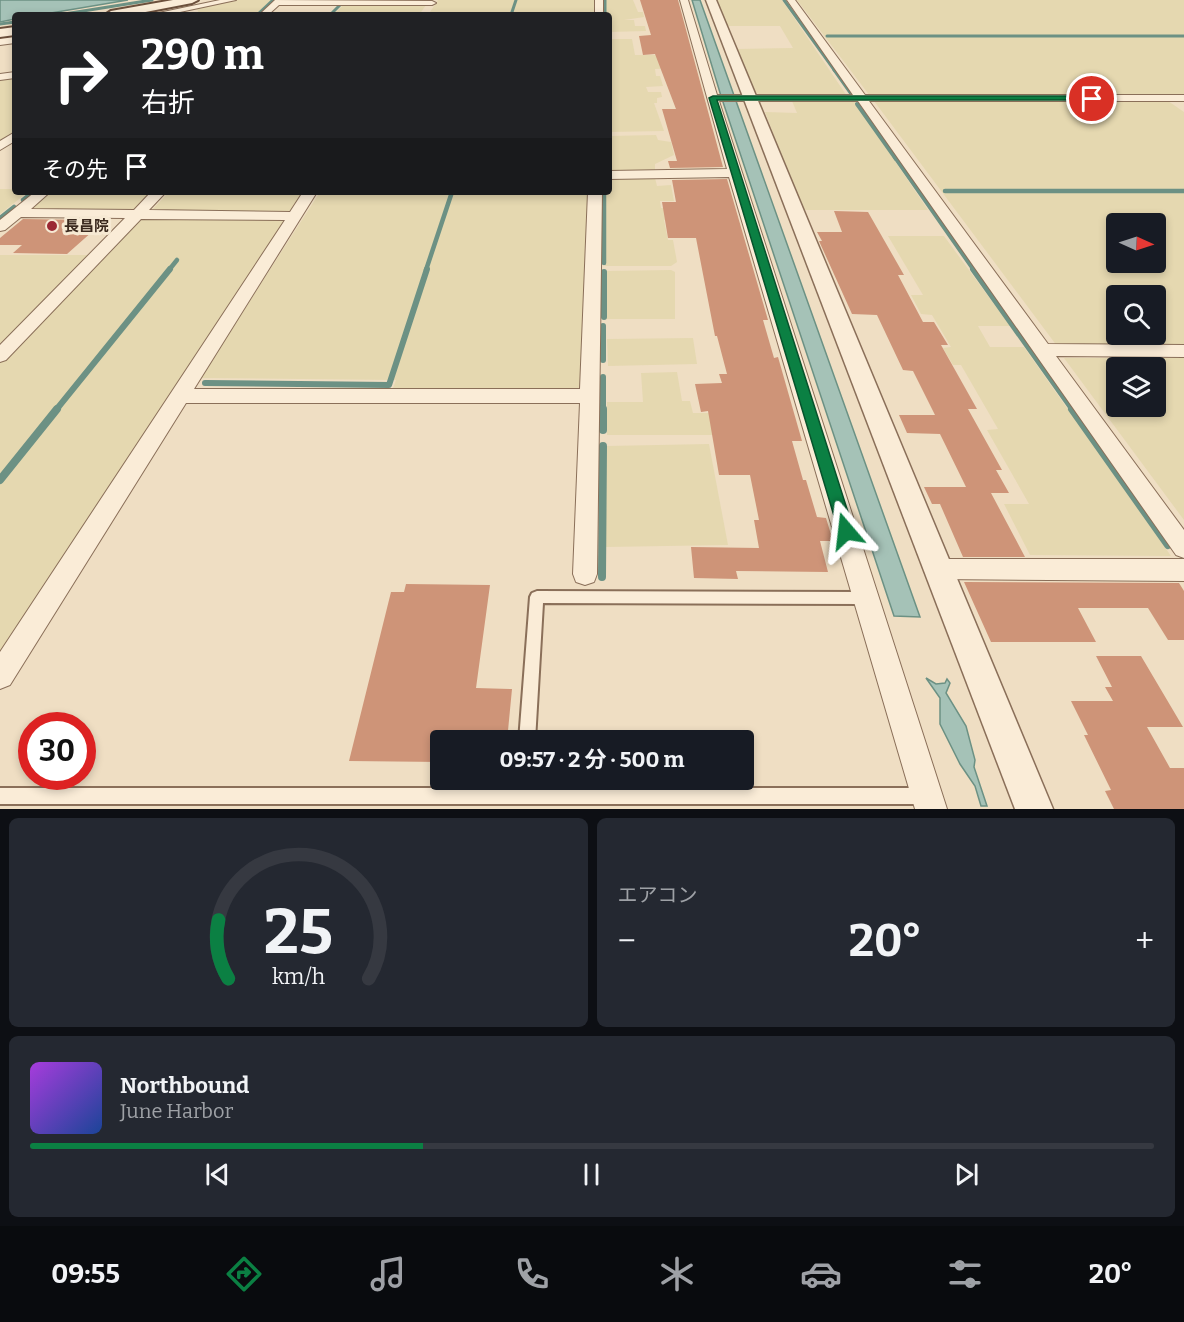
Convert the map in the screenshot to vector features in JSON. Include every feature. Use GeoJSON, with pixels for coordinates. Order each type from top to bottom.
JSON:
{"type":"FeatureCollection","features":[{"type":"Feature","properties":{"kind":"main road"},"geometry":{"type":"LineString","coordinates":[[158,12],[192,0]]}},
{"type":"Feature","properties":{"kind":"street"},"geometry":{"type":"LineString","coordinates":[[161,12],[232,0]]}},
{"type":"Feature","properties":{"kind":"street"},"geometry":{"type":"LineString","coordinates":[[684,0],[716,98],[734,173],[929,802]]}},
{"type":"Feature","properties":{"kind":"street"},"geometry":{"type":"LineString","coordinates":[[711,0],[747,99],[1034,809]]}},
{"type":"Feature","properties":{"kind":"street"},"geometry":{"type":"LineString","coordinates":[[791,0],[1184,548]]}},
{"type":"Feature","properties":{"kind":"street"},"geometry":{"type":"LineString","coordinates":[[266,12],[279,1],[433,2]]}},
{"type":"Feature","properties":{"kind":"street"},"geometry":{"type":"LineString","coordinates":[[716,98],[1184,98]]}},
{"type":"Feature","properties":{"kind":"street"},"geometry":{"type":"LineString","coordinates":[[612,175],[734,173]]}},
{"type":"Feature","properties":{"kind":"street"},"geometry":{"type":"LineString","coordinates":[[0,227],[39,195]]}},
{"type":"Feature","properties":{"kind":"street"},"geometry":{"type":"LineString","coordinates":[[0,356],[156,195]]}},
{"type":"Feature","properties":{"kind":"street"},"geometry":{"type":"LineString","coordinates":[[0,676],[308,195]]}},
{"type":"Feature","properties":{"kind":"street"},"geometry":{"type":"LineString","coordinates":[[585,574],[594,195]]}},
{"type":"Feature","properties":{"kind":"street"},"geometry":{"type":"LineString","coordinates":[[17,213],[295,216]]}},
{"type":"Feature","properties":{"kind":"street"},"geometry":{"type":"LineString","coordinates":[[1041,350],[1184,351]]}},
{"type":"Feature","properties":{"kind":"street"},"geometry":{"type":"LineString","coordinates":[[180,396],[590,396]]}},
{"type":"Feature","properties":{"kind":"street"},"geometry":{"type":"LineString","coordinates":[[938,569],[1184,570]]}},
{"type":"Feature","properties":{"kind":"lane"},"geometry":{"type":"LineString","coordinates":[[528,730],[537,597],[867,598]]}},
{"type":"Feature","properties":{"kind":"lane"},"geometry":{"type":"LineString","coordinates":[[0,796],[430,789]]}},
{"type":"Feature","properties":{"kind":"lane"},"geometry":{"type":"LineString","coordinates":[[582,790],[929,802]]}},
{"type":"Feature","properties":{"kind":"shaded area"},"geometry":{"type":"Polygon","coordinates":[[[0,0],[128,0],[57,12],[12,12],[12,20],[0,22],[0,0]]]}},
{"type":"Feature","properties":{"kind":"shaded area"},"geometry":{"type":"Polygon","coordinates":[[[234,0],[271,0],[259,12],[198,12],[196,7],[234,0]]]}},
{"type":"Feature","properties":{"kind":"shaded area"},"geometry":{"type":"Polygon","coordinates":[[[438,0],[596,0],[595,12],[430,12],[438,0]]]}},
{"type":"Feature","properties":{"kind":"shaded area"},"geometry":{"type":"Polygon","coordinates":[[[605,0],[633,0],[638,12],[643,12],[644,17],[624,20],[634,20],[635,26],[645,26],[646,31],[612,32],[612,12],[606,12],[605,0]]]}},
{"type":"Feature","properties":{"kind":"shaded area"},"geometry":{"type":"Polygon","coordinates":[[[692,0],[700,0],[920,617],[894,616],[721,96],[692,0]]]}},
{"type":"Feature","properties":{"kind":"shaded area"},"geometry":{"type":"Polygon","coordinates":[[[715,0],[782,0],[847,96],[762,95],[754,92],[736,49],[793,48],[780,26],[727,26],[715,0]]]}},
{"type":"Feature","properties":{"kind":"shaded area"},"geometry":{"type":"Polygon","coordinates":[[[797,0],[1184,0],[1184,96],[870,96],[797,0]]]}},
{"type":"Feature","properties":{"kind":"shaded area"},"geometry":{"type":"Polygon","coordinates":[[[344,4],[426,5],[421,12],[336,12],[344,4]]]}},
{"type":"Feature","properties":{"kind":"shaded area"},"geometry":{"type":"Polygon","coordinates":[[[612,39],[632,39],[635,55],[692,55],[674,68],[655,69],[656,76],[660,76],[663,86],[646,87],[648,92],[661,92],[662,97],[657,98],[657,103],[654,103],[664,131],[612,132],[612,39]]]}},
{"type":"Feature","properties":{"kind":"shaded area"},"geometry":{"type":"Polygon","coordinates":[[[12,77],[12,135],[0,142],[0,79],[12,77]]]}},
{"type":"Feature","properties":{"kind":"shaded area"},"geometry":{"type":"Polygon","coordinates":[[[792,101],[855,102],[928,210],[802,210],[765,112],[797,113],[792,101]]]}},
{"type":"Feature","properties":{"kind":"shaded area"},"geometry":{"type":"Polygon","coordinates":[[[874,101],[1168,101],[1184,112],[1184,346],[1057,346],[874,101]]]}},
{"type":"Feature","properties":{"kind":"shaded area"},"geometry":{"type":"Polygon","coordinates":[[[656,135],[658,140],[671,142],[674,155],[655,164],[655,171],[612,171],[612,136],[656,135]]]}},
{"type":"Feature","properties":{"kind":"shaded area"},"geometry":{"type":"Polygon","coordinates":[[[612,178],[655,178],[657,186],[671,185],[674,201],[660,201],[661,208],[671,208],[673,219],[664,220],[668,240],[673,240],[677,262],[671,266],[605,266],[605,195],[612,195],[612,178]]]}},
{"type":"Feature","properties":{"kind":"shaded area"},"geometry":{"type":"Polygon","coordinates":[[[0,189],[12,189],[12,195],[24,195],[0,214],[0,189]]]}},
{"type":"Feature","properties":{"kind":"shaded area"},"geometry":{"type":"Polygon","coordinates":[[[46,195],[151,195],[136,210],[34,210],[32,207],[46,195]]]}},
{"type":"Feature","properties":{"kind":"shaded area"},"geometry":{"type":"Polygon","coordinates":[[[166,195],[303,195],[294,209],[284,213],[150,212],[166,195]]]}},
{"type":"Feature","properties":{"kind":"shaded area"},"geometry":{"type":"Polygon","coordinates":[[[318,195],[589,195],[583,391],[393,388],[396,380],[200,378],[318,195]]]}},
{"type":"Feature","properties":{"kind":"shaded area"},"geometry":{"type":"Polygon","coordinates":[[[144,217],[282,219],[286,222],[0,652],[0,362],[136,220],[144,217]]]}},
{"type":"Feature","properties":{"kind":"shaded area"},"geometry":{"type":"Polygon","coordinates":[[[888,236],[944,236],[1010,326],[978,326],[990,347],[1024,347],[1171,556],[1030,555],[1004,504],[1029,504],[987,430],[998,429],[961,365],[953,365],[943,348],[951,347],[932,315],[921,314],[911,295],[923,295],[888,236]]]}},
{"type":"Feature","properties":{"kind":"shaded area"},"geometry":{"type":"Polygon","coordinates":[[[0,255],[90,255],[0,344],[0,255]]]}},
{"type":"Feature","properties":{"kind":"shaded area"},"geometry":{"type":"Polygon","coordinates":[[[671,270],[675,272],[675,319],[606,319],[606,271],[671,270]]]}},
{"type":"Feature","properties":{"kind":"shaded area"},"geometry":{"type":"Polygon","coordinates":[[[693,338],[697,364],[608,366],[607,339],[693,338]]]}},
{"type":"Feature","properties":{"kind":"shaded area"},"geometry":{"type":"Polygon","coordinates":[[[1064,358],[1106,358],[1106,415],[1064,358]]]}},
{"type":"Feature","properties":{"kind":"shaded area"},"geometry":{"type":"Polygon","coordinates":[[[1166,358],[1184,358],[1184,520],[1108,417],[1166,417],[1166,358]]]}},
{"type":"Feature","properties":{"kind":"shaded area"},"geometry":{"type":"Polygon","coordinates":[[[677,372],[682,401],[690,401],[693,413],[734,413],[738,435],[607,435],[607,402],[643,402],[641,373],[677,372]]]}},
{"type":"Feature","properties":{"kind":"shaded area"},"geometry":{"type":"Polygon","coordinates":[[[709,444],[728,545],[606,547],[606,446],[709,444]]]}},
{"type":"Feature","properties":{"kind":"shaded area"},"geometry":{"type":"Polygon","coordinates":[[[926,678],[936,684],[945,683],[947,679],[950,683],[946,693],[966,726],[975,760],[974,767],[987,806],[981,806],[975,786],[960,764],[940,724],[940,698],[926,678]]]}},
{"type":"Feature","properties":{"kind":"building"},"geometry":{"type":"Polygon","coordinates":[[[640,0],[678,0],[723,167],[670,168],[668,161],[677,161],[662,109],[676,109],[655,54],[643,55],[639,36],[651,35],[640,0]]]}},
{"type":"Feature","properties":{"kind":"building"},"geometry":{"type":"Polygon","coordinates":[[[727,179],[768,320],[763,320],[774,358],[778,357],[802,441],[792,441],[803,480],[806,480],[817,517],[826,518],[833,541],[820,541],[828,572],[736,571],[738,579],[694,578],[691,547],[759,548],[754,520],[759,520],[750,475],[719,475],[708,411],[701,412],[695,384],[722,383],[719,374],[727,374],[717,336],[715,336],[696,238],[668,238],[662,202],[676,202],[672,180],[727,179]]]}},
{"type":"Feature","properties":{"kind":"building"},"geometry":{"type":"Polygon","coordinates":[[[834,211],[868,212],[904,275],[898,275],[923,322],[934,322],[948,345],[941,345],[977,409],[968,409],[1002,470],[996,470],[1009,493],[991,493],[1025,557],[963,557],[940,504],[932,504],[924,487],[966,487],[940,434],[907,433],[899,415],[935,415],[913,371],[903,370],[877,315],[852,314],[817,232],[842,232],[834,211]]]}},
{"type":"Feature","properties":{"kind":"building"},"geometry":{"type":"Polygon","coordinates":[[[23,219],[95,221],[85,231],[93,231],[67,254],[13,253],[22,245],[0,245],[0,238],[23,219]]]}},
{"type":"Feature","properties":{"kind":"building"},"geometry":{"type":"Polygon","coordinates":[[[964,582],[1179,583],[1184,591],[1184,640],[1168,640],[1148,608],[1078,608],[1096,642],[991,642],[964,582]]]}},
{"type":"Feature","properties":{"kind":"building"},"geometry":{"type":"Polygon","coordinates":[[[406,584],[490,585],[476,688],[512,689],[508,730],[430,730],[430,762],[349,761],[391,592],[404,592],[406,584]]]}},
{"type":"Feature","properties":{"kind":"building"},"geometry":{"type":"Polygon","coordinates":[[[1096,656],[1141,656],[1183,727],[1147,727],[1170,768],[1184,768],[1184,809],[1114,809],[1105,791],[1111,790],[1084,735],[1088,735],[1071,701],[1113,701],[1105,687],[1112,687],[1096,656]]]}},
{"type":"Feature","properties":{"kind":"waterway"},"geometry":{"type":"LineString","coordinates":[[77,12],[152,0]]}},
{"type":"Feature","properties":{"kind":"waterway"},"geometry":{"type":"LineString","coordinates":[[260,12],[273,0]]}},
{"type":"Feature","properties":{"kind":"waterway"},"geometry":{"type":"LineString","coordinates":[[512,12],[516,0]]}},
{"type":"Feature","properties":{"kind":"waterway"},"geometry":{"type":"LineString","coordinates":[[605,0],[605,12]]}},
{"type":"Feature","properties":{"kind":"waterway"},"geometry":{"type":"LineString","coordinates":[[784,0],[835,71]]}},
{"type":"Feature","properties":{"kind":"waterway"},"geometry":{"type":"LineString","coordinates":[[333,12],[341,4],[334,4]]}},
{"type":"Feature","properties":{"kind":"waterway"},"geometry":{"type":"LineString","coordinates":[[0,24],[12,22]]}},
{"type":"Feature","properties":{"kind":"waterway"},"geometry":{"type":"LineString","coordinates":[[827,36],[1184,36]]}},
{"type":"Feature","properties":{"kind":"waterway"},"geometry":{"type":"LineString","coordinates":[[834,69],[851,93]]}},
{"type":"Feature","properties":{"kind":"waterway"},"geometry":{"type":"LineString","coordinates":[[857,104],[896,159]]}},
{"type":"Feature","properties":{"kind":"waterway"},"geometry":{"type":"LineString","coordinates":[[895,157],[974,270]]}},
{"type":"Feature","properties":{"kind":"waterway"},"geometry":{"type":"LineString","coordinates":[[945,191],[1184,191]]}},
{"type":"Feature","properties":{"kind":"waterway"},"geometry":{"type":"LineString","coordinates":[[23,200],[29,195]]}},
{"type":"Feature","properties":{"kind":"waterway"},"geometry":{"type":"LineString","coordinates":[[426,270],[451,195]]}},
{"type":"Feature","properties":{"kind":"waterway"},"geometry":{"type":"LineString","coordinates":[[604,195],[604,263]]}},
{"type":"Feature","properties":{"kind":"waterway"},"geometry":{"type":"LineString","coordinates":[[0,218],[14,207]]}},
{"type":"Feature","properties":{"kind":"waterway"},"geometry":{"type":"LineString","coordinates":[[169,270],[177,260]]}},
{"type":"Feature","properties":{"kind":"waterway"},"geometry":{"type":"LineString","coordinates":[[56,410],[170,269]]}},
{"type":"Feature","properties":{"kind":"waterway"},"geometry":{"type":"LineString","coordinates":[[205,383],[389,385],[427,269]]}},
{"type":"Feature","properties":{"kind":"waterway"},"geometry":{"type":"LineString","coordinates":[[973,269],[1073,410]]}},
{"type":"Feature","properties":{"kind":"waterway"},"geometry":{"type":"LineString","coordinates":[[604,272],[604,317]]}},
{"type":"Feature","properties":{"kind":"waterway"},"geometry":{"type":"LineString","coordinates":[[603,326],[603,360]]}},
{"type":"Feature","properties":{"kind":"waterway"},"geometry":{"type":"LineString","coordinates":[[603,377],[603,430]]}},
{"type":"Feature","properties":{"kind":"waterway"},"geometry":{"type":"LineString","coordinates":[[0,480],[57,409]]}},
{"type":"Feature","properties":{"kind":"waterway"},"geometry":{"type":"LineString","coordinates":[[1072,409],[1168,545]]}},
{"type":"Feature","properties":{"kind":"waterway"},"geometry":{"type":"LineString","coordinates":[[602,577],[603,446]]}},
{"type":"Feature","properties":{"kind":"place","name":"長昌院"},"geometry":{"type":"Point","coordinates":[52,226]}},
{"type":"Feature","properties":{"kind":"route"},"geometry":{"type":"LineString","coordinates":[[846,531],[734,173],[713,98],[1092,99]]}}]}
